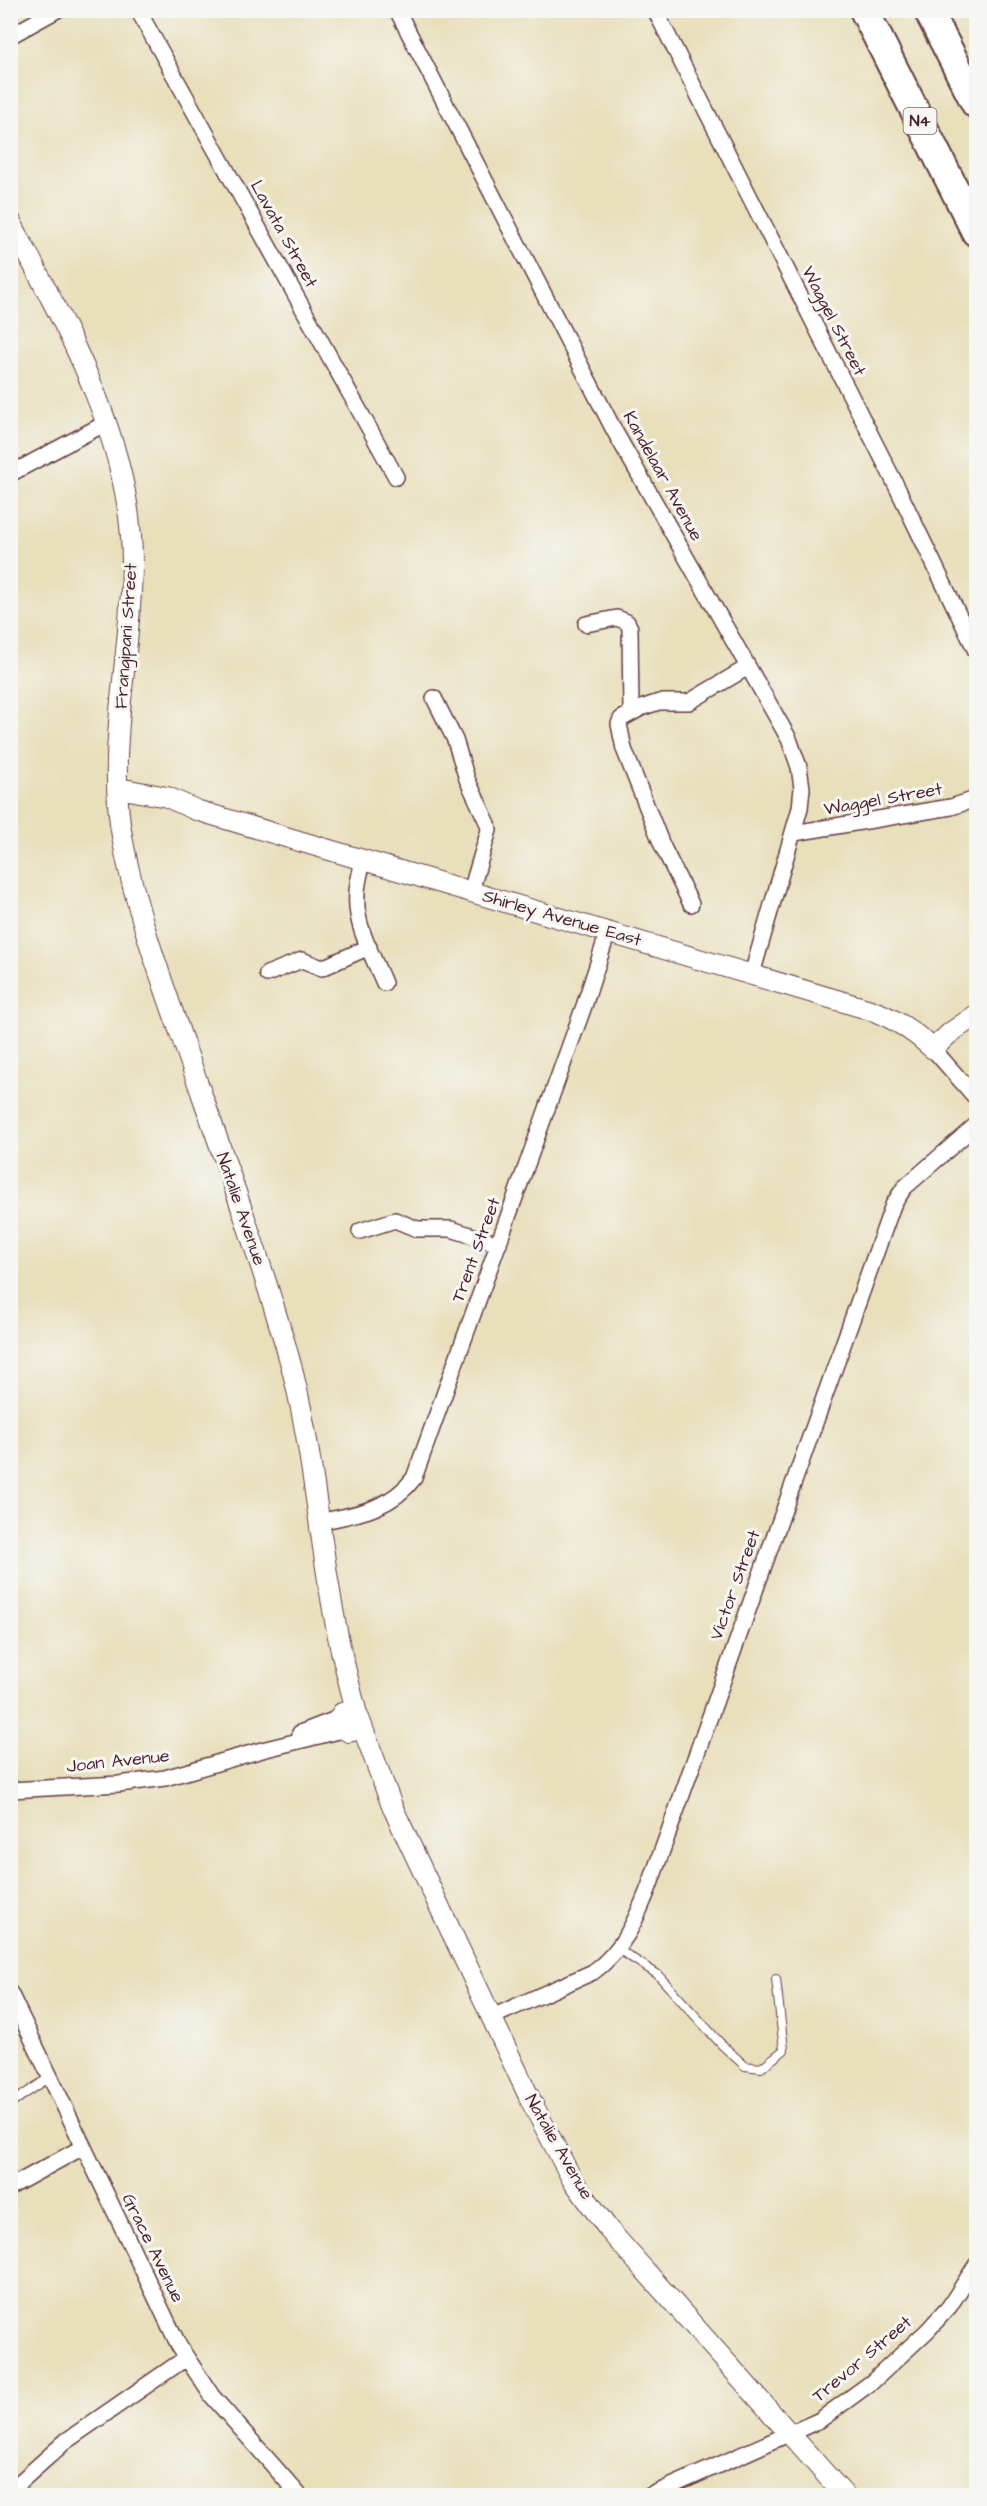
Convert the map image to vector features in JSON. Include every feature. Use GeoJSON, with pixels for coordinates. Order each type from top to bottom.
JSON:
{"type":"FeatureCollection","features":[{"type":"Feature","properties":{"kind":"highway","name":"N4"},"geometry":{"type":"LineString","coordinates":[[864,10],[976,232]]}},
{"type":"Feature","properties":{"kind":"highway"},"geometry":{"type":"LineString","coordinates":[[930,10],[976,104]]}},
{"type":"Feature","properties":{"kind":"street"},"geometry":{"type":"LineString","coordinates":[[10,36],[57,10]]}},
{"type":"Feature","properties":{"kind":"street","name":"Lavata Street"},"geometry":{"type":"LineString","coordinates":[[138,10],[396,477]]}},
{"type":"Feature","properties":{"kind":"street","name":"Kandelaar Avenue"},"geometry":{"type":"LineString","coordinates":[[398,10],[615,432],[789,739],[800,767],[801,798],[794,833],[752,974]]}},
{"type":"Feature","properties":{"kind":"street","name":"Waggel Street"},"geometry":{"type":"LineString","coordinates":[[655,10],[887,468],[976,651]]}},
{"type":"Feature","properties":{"kind":"street","name":"Frangipani Street"},"geometry":{"type":"LineString","coordinates":[[10,220],[87,374],[106,423],[124,491],[132,558],[129,617],[117,740],[118,788]]}},
{"type":"Feature","properties":{"kind":"street"},"geometry":{"type":"LineString","coordinates":[[10,474],[106,423]]}},
{"type":"Feature","properties":{"kind":"street"},"geometry":{"type":"LineString","coordinates":[[586,624],[617,618],[627,622],[630,638],[631,712]]}},
{"type":"Feature","properties":{"kind":"street"},"geometry":{"type":"LineString","coordinates":[[691,904],[662,845],[624,749],[619,724],[621,719],[631,712],[658,702],[689,702],[748,667]]}},
{"type":"Feature","properties":{"kind":"street"},"geometry":{"type":"LineString","coordinates":[[434,698],[455,741],[467,779],[489,830],[471,891]]}},
{"type":"Feature","properties":{"kind":"street","name":"Shirley Avenue East"},"geometry":{"type":"LineString","coordinates":[[118,788],[167,797],[196,810],[882,1014],[915,1031],[976,1098]]}},
{"type":"Feature","properties":{"kind":"street","name":"Natalie Avenue"},"geometry":{"type":"LineString","coordinates":[[118,788],[120,823],[127,860],[154,956],[258,1259],[292,1368],[338,1636],[347,1722],[392,1806],[555,2149],[609,2230],[845,2496]]}},
{"type":"Feature","properties":{"kind":"street","name":"Waggel Street"},"geometry":{"type":"LineString","coordinates":[[794,833],[951,807],[976,799]]}},
{"type":"Feature","properties":{"kind":"street"},"geometry":{"type":"LineString","coordinates":[[364,860],[357,884],[356,913],[384,983]]}},
{"type":"Feature","properties":{"kind":"street","name":"Trent Street"},"geometry":{"type":"LineString","coordinates":[[319,1522],[376,1509],[403,1492],[414,1478],[584,1006],[608,932]]}},
{"type":"Feature","properties":{"kind":"street"},"geometry":{"type":"LineString","coordinates":[[267,974],[302,960],[322,968],[369,947]]}},
{"type":"Feature","properties":{"kind":"street"},"geometry":{"type":"LineString","coordinates":[[933,1049],[950,1033],[976,1015]]}},
{"type":"Feature","properties":{"kind":"street","name":"Victor Street"},"geometry":{"type":"LineString","coordinates":[[492,2017],[592,1972],[618,1949],[638,1916],[893,1205],[900,1193],[976,1125]]}},
{"type":"Feature","properties":{"kind":"street"},"geometry":{"type":"LineString","coordinates":[[360,1231],[395,1220],[417,1229],[451,1229],[499,1244]]}},
{"type":"Feature","properties":{"kind":"street","name":"Joan Avenue"},"geometry":{"type":"LineString","coordinates":[[10,1790],[174,1776],[347,1722]]}},
{"type":"Feature","properties":{"kind":"street","name":"Grace Avenue"},"geometry":{"type":"LineString","coordinates":[[10,1993],[186,2358],[212,2396],[300,2496]]}},
{"type":"Feature","properties":{"kind":"street"},"geometry":{"type":"LineString","coordinates":[[10,2187],[83,2147]]}},
{"type":"Feature","properties":{"kind":"street","name":"Trevor Street"},"geometry":{"type":"LineString","coordinates":[[648,2496],[820,2420],[847,2401],[911,2347],[941,2317],[976,2265]]}},
{"type":"Feature","properties":{"kind":"street"},"geometry":{"type":"LineString","coordinates":[[10,2492],[66,2441],[186,2358]]}},
{"type":"Feature","properties":{"kind":"lane"},"geometry":{"type":"LineString","coordinates":[[618,1949],[657,1974],[722,2045],[745,2066],[761,2068],[784,2050],[776,1979]]}},
{"type":"Feature","properties":{"kind":"lane"},"geometry":{"type":"LineString","coordinates":[[10,2104],[50,2077]]}}]}
